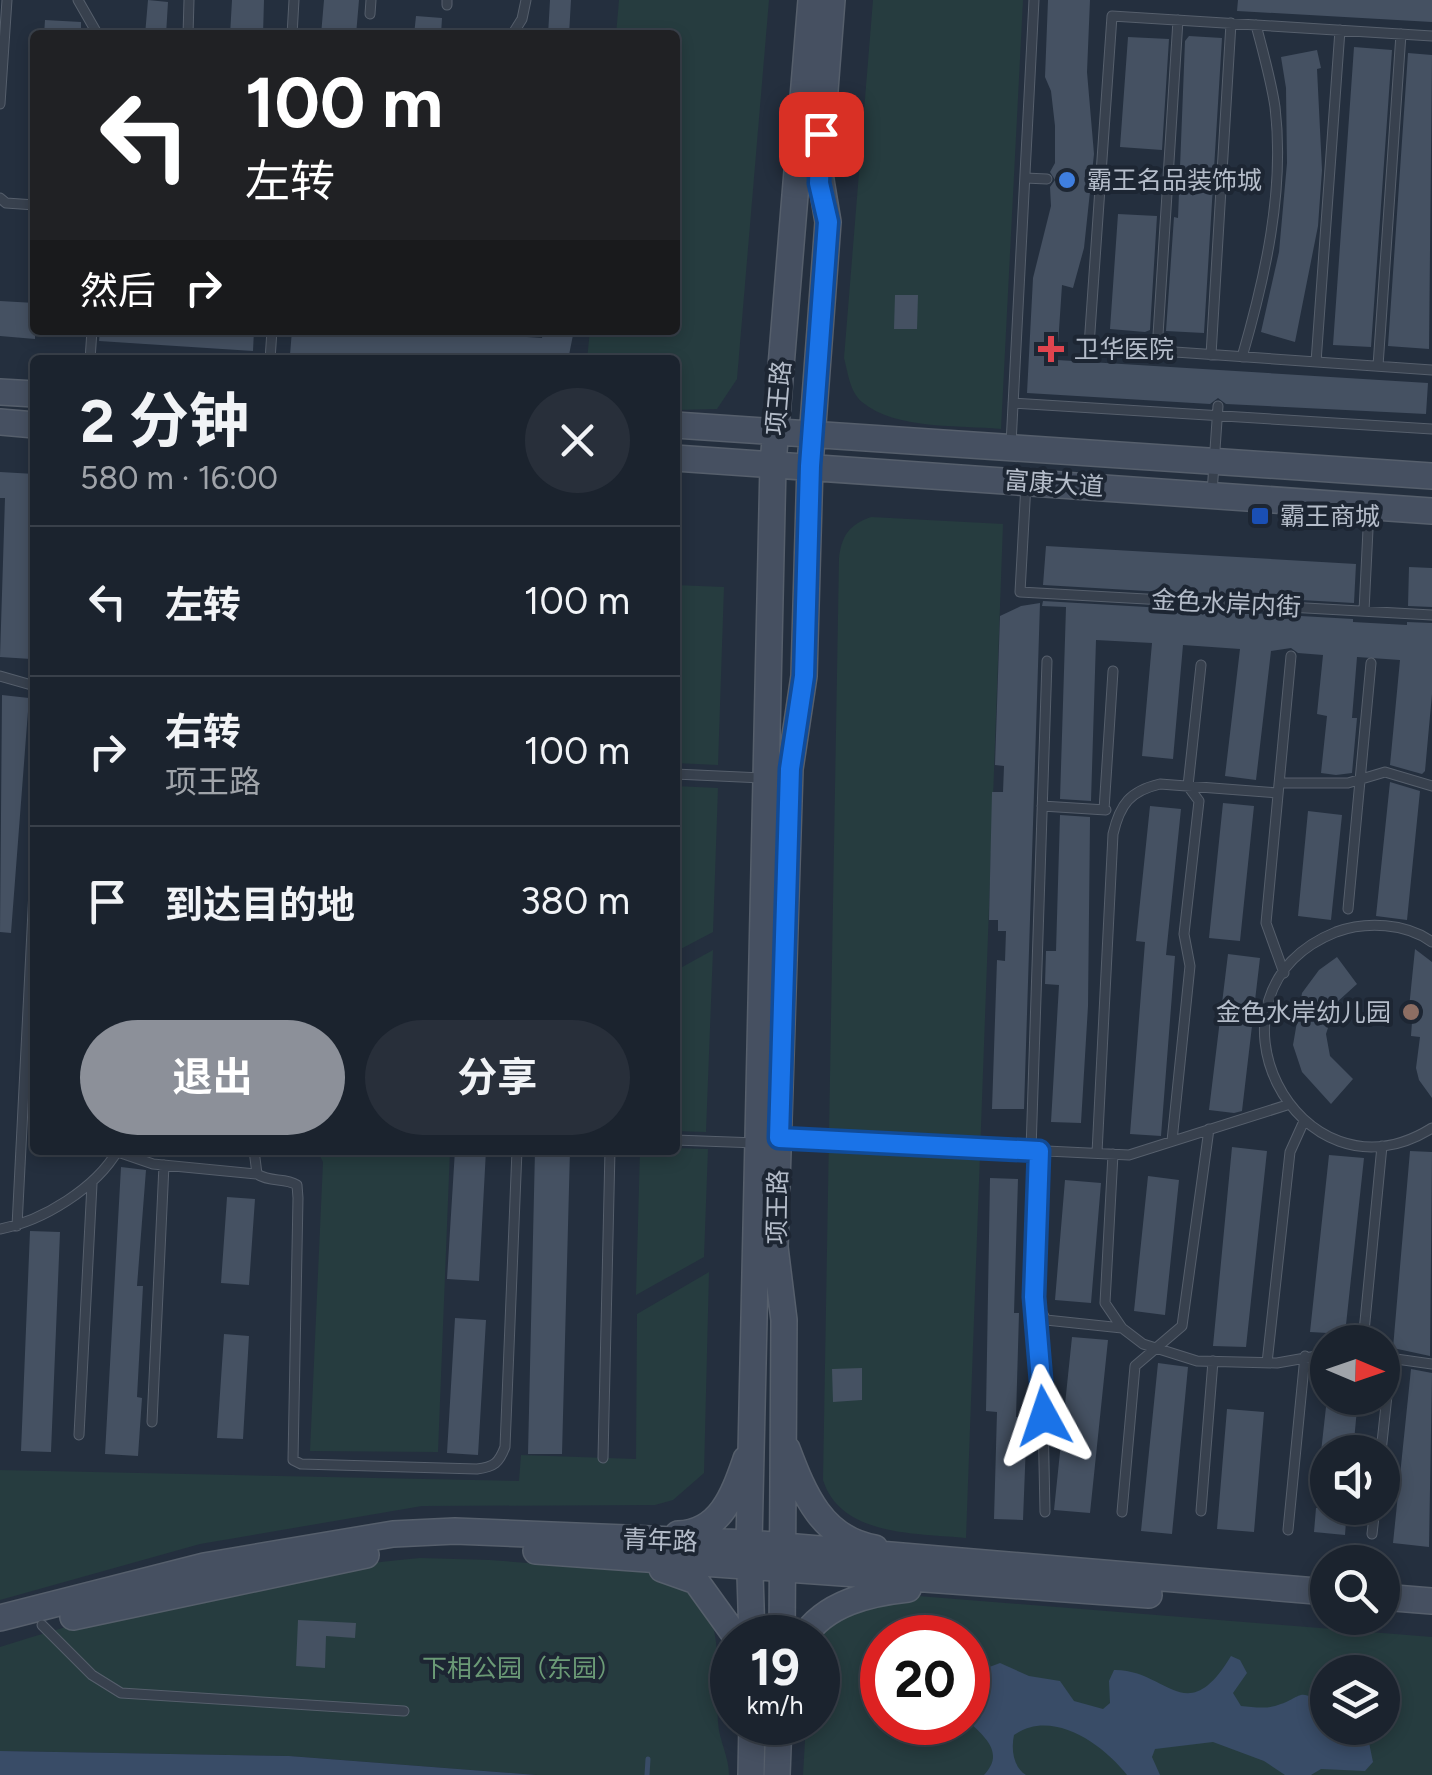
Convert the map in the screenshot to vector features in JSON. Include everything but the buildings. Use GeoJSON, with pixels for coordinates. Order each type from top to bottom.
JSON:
{"type":"FeatureCollection","features":[{"type":"Feature","properties":{"kind":"main road","name":"项王路"},"geometry":{"type":"LineString","coordinates":[[782,1615],[784,1320],[769,1140],[766,778],[775,430],[812,0]]}},
{"type":"Feature","properties":{"kind":"main road","name":"项王路"},"geometry":{"type":"LineString","coordinates":[[751,1615],[753,1440],[769,1140],[790,769],[804,676],[810,466],[828,222],[819,168],[832,0]]}},
{"type":"Feature","properties":{"kind":"main road"},"geometry":{"type":"LineString","coordinates":[[0,392],[30,394]]}},
{"type":"Feature","properties":{"kind":"main road"},"geometry":{"type":"LineString","coordinates":[[0,422],[30,424]]}},
{"type":"Feature","properties":{"kind":"main road","name":"富康大道"},"geometry":{"type":"LineString","coordinates":[[680,425],[1432,476]]}},
{"type":"Feature","properties":{"kind":"main road","name":"富康大道"},"geometry":{"type":"LineString","coordinates":[[680,458],[1432,511]]}},
{"type":"Feature","properties":{"kind":"main road"},"geometry":{"type":"LineString","coordinates":[[783,1437],[807,1499],[824,1523],[864,1546],[965,1572]]}},
{"type":"Feature","properties":{"kind":"main road"},"geometry":{"type":"LineString","coordinates":[[538,1543],[691,1534],[723,1513],[753,1440]]}},
{"type":"Feature","properties":{"kind":"main road","name":"青年路"},"geometry":{"type":"LineString","coordinates":[[0,1618],[204,1566],[344,1542],[440,1532],[538,1543],[965,1572],[1310,1591]]}},
{"type":"Feature","properties":{"kind":"main road"},"geometry":{"type":"LineString","coordinates":[[538,1543],[676,1571],[696,1581],[720,1615]]}},
{"type":"Feature","properties":{"kind":"main road","name":"青年路"},"geometry":{"type":"LineString","coordinates":[[0,1634],[198,1588],[388,1551],[538,1543]]}},
{"type":"Feature","properties":{"kind":"main road"},"geometry":{"type":"LineString","coordinates":[[826,1615],[852,1600],[965,1572]]}},
{"type":"Feature","properties":{"kind":"main road","name":"青年路"},"geometry":{"type":"LineString","coordinates":[[965,1572],[1310,1607]]}},
{"type":"Feature","properties":{"kind":"main road"},"geometry":{"type":"LineString","coordinates":[[1400,1598],[1432,1601]]}},
{"type":"Feature","properties":{"kind":"main road"},"geometry":{"type":"LineString","coordinates":[[1400,1614],[1432,1617]]}},
{"type":"Feature","properties":{"kind":"main road"},"geometry":{"type":"LineString","coordinates":[[752,1745],[752,1775]]}},
{"type":"Feature","properties":{"kind":"main road"},"geometry":{"type":"LineString","coordinates":[[777,1775],[778,1745]]}},
{"type":"Feature","properties":{"kind":"lane"},"geometry":{"type":"LineString","coordinates":[[0,104],[8,0]]}},
{"type":"Feature","properties":{"kind":"lane"},"geometry":{"type":"LineString","coordinates":[[78,0],[95,30]]}},
{"type":"Feature","properties":{"kind":"lane"},"geometry":{"type":"LineString","coordinates":[[188,30],[189,0]]}},
{"type":"Feature","properties":{"kind":"lane"},"geometry":{"type":"LineString","coordinates":[[292,30],[294,0]]}},
{"type":"Feature","properties":{"kind":"lane"},"geometry":{"type":"LineString","coordinates":[[370,14],[371,0]]}},
{"type":"Feature","properties":{"kind":"lane"},"geometry":{"type":"LineString","coordinates":[[515,30],[526,0]]}},
{"type":"Feature","properties":{"kind":"lane"},"geometry":{"type":"LineString","coordinates":[[1011,446],[1034,0]]}},
{"type":"Feature","properties":{"kind":"lane"},"geometry":{"type":"LineString","coordinates":[[1432,36],[1112,16],[1089,346],[1218,359],[1242,357],[1432,370]]}},
{"type":"Feature","properties":{"kind":"lane"},"geometry":{"type":"LineString","coordinates":[[1156,351],[1178,20]]}},
{"type":"Feature","properties":{"kind":"lane"},"geometry":{"type":"LineString","coordinates":[[1218,359],[1232,24]]}},
{"type":"Feature","properties":{"kind":"lane"},"geometry":{"type":"LineString","coordinates":[[1242,357],[1262,289],[1275,172],[1275,108],[1256,25]]}},
{"type":"Feature","properties":{"kind":"lane"},"geometry":{"type":"LineString","coordinates":[[1316,362],[1340,30]]}},
{"type":"Feature","properties":{"kind":"lane"},"geometry":{"type":"LineString","coordinates":[[1378,366],[1401,34]]}},
{"type":"Feature","properties":{"kind":"lane"},"geometry":{"type":"LineString","coordinates":[[1025,178],[1047,179]]}},
{"type":"Feature","properties":{"kind":"lane"},"geometry":{"type":"LineString","coordinates":[[0,198],[6,203],[30,205]]}},
{"type":"Feature","properties":{"kind":"lane"},"geometry":{"type":"LineString","coordinates":[[1013,403],[1218,411],[1432,429]]}},
{"type":"Feature","properties":{"kind":"lane"},"geometry":{"type":"LineString","coordinates":[[1212,495],[1218,411]]}},
{"type":"Feature","properties":{"kind":"lane","name":"金色水岸内街"},"geometry":{"type":"LineString","coordinates":[[1026,481],[1020,592],[1432,615]]}},
{"type":"Feature","properties":{"kind":"lane"},"geometry":{"type":"LineString","coordinates":[[1364,612],[1370,506]]}},
{"type":"Feature","properties":{"kind":"lane"},"geometry":{"type":"LineString","coordinates":[[1284,973],[1266,923],[1291,656]]}},
{"type":"Feature","properties":{"kind":"lane"},"geometry":{"type":"LineString","coordinates":[[1045,1512],[1044,1416],[1034,1297],[1048,661]]}},
{"type":"Feature","properties":{"kind":"lane"},"geometry":{"type":"LineString","coordinates":[[1348,909],[1371,663]]}},
{"type":"Feature","properties":{"kind":"lane"},"geometry":{"type":"LineString","coordinates":[[1172,1141],[1190,966],[1184,934],[1200,801],[1188,786],[1201,665]]}},
{"type":"Feature","properties":{"kind":"lane"},"geometry":{"type":"LineString","coordinates":[[1104,810],[1112,671]]}},
{"type":"Feature","properties":{"kind":"lane"},"geometry":{"type":"LineString","coordinates":[[0,676],[30,685]]}},
{"type":"Feature","properties":{"kind":"lane"},"geometry":{"type":"LineString","coordinates":[[1096,1154],[1113,834],[1126,799],[1143,788],[1160,784],[1278,788],[1348,782],[1385,772],[1432,786]]}},
{"type":"Feature","properties":{"kind":"lane"},"geometry":{"type":"LineString","coordinates":[[680,774],[766,778]]}},
{"type":"Feature","properties":{"kind":"lane"},"geometry":{"type":"LineString","coordinates":[[1042,806],[1119,811]]}},
{"type":"Feature","properties":{"kind":"lane"},"geometry":{"type":"LineString","coordinates":[[1432,942],[1388,925],[1351,927],[1316,940],[1284,973],[1270,998],[1263,1035],[1269,1072],[1287,1104],[1304,1121],[1346,1143],[1382,1146],[1417,1138],[1432,1128]]}},
{"type":"Feature","properties":{"kind":"lane"},"geometry":{"type":"LineString","coordinates":[[17,1226],[30,970]]}},
{"type":"Feature","properties":{"kind":"lane"},"geometry":{"type":"LineString","coordinates":[[680,1140],[1129,1155],[1287,1104]]}},
{"type":"Feature","properties":{"kind":"lane"},"geometry":{"type":"LineString","coordinates":[[1267,1363],[1290,1152],[1304,1121]]}},
{"type":"Feature","properties":{"kind":"lane"},"geometry":{"type":"LineString","coordinates":[[1122,1512],[1136,1366],[1182,1326],[1209,1130]]}},
{"type":"Feature","properties":{"kind":"lane"},"geometry":{"type":"LineString","coordinates":[[1364,1325],[1382,1146]]}},
{"type":"Feature","properties":{"kind":"lane"},"geometry":{"type":"LineString","coordinates":[[1112,1154],[1105,1303],[1122,1328],[1154,1348],[1197,1362],[1267,1363],[1310,1356]]}},
{"type":"Feature","properties":{"kind":"lane"},"geometry":{"type":"LineString","coordinates":[[0,1229],[17,1226],[92,1184],[115,1155]]}},
{"type":"Feature","properties":{"kind":"lane"},"geometry":{"type":"LineString","coordinates":[[131,1155],[164,1165],[257,1174],[268,1181],[290,1181],[296,1185],[293,1460],[301,1464],[477,1470],[491,1468],[500,1461],[504,1447],[516,1155]]}},
{"type":"Feature","properties":{"kind":"lane"},"geometry":{"type":"LineString","coordinates":[[255,1155],[257,1174]]}},
{"type":"Feature","properties":{"kind":"lane"},"geometry":{"type":"LineString","coordinates":[[602,1458],[610,1155]]}},
{"type":"Feature","properties":{"kind":"lane"},"geometry":{"type":"LineString","coordinates":[[152,1422],[164,1165]]}},
{"type":"Feature","properties":{"kind":"lane"},"geometry":{"type":"LineString","coordinates":[[78,1435],[92,1184]]}},
{"type":"Feature","properties":{"kind":"lane"},"geometry":{"type":"LineString","coordinates":[[1034,1297],[1046,1320],[1122,1328]]}},
{"type":"Feature","properties":{"kind":"lane"},"geometry":{"type":"LineString","coordinates":[[1288,1530],[1306,1356]]}},
{"type":"Feature","properties":{"kind":"lane"},"geometry":{"type":"LineString","coordinates":[[1400,1360],[1432,1364]]}},
{"type":"Feature","properties":{"kind":"lane"},"geometry":{"type":"LineString","coordinates":[[1201,1512],[1213,1362]]}},
{"type":"Feature","properties":{"kind":"lane"},"geometry":{"type":"LineString","coordinates":[[1372,1534],[1373,1525]]}},
{"type":"Feature","properties":{"kind":"lane"},"geometry":{"type":"LineString","coordinates":[[42,1625],[92,1675],[122,1692],[404,1711]]}},
{"type":"Feature","properties":{"kind":"green space"},"geometry":{"type":"Polygon","coordinates":[[[619,0],[769,0],[737,379],[717,409],[680,410],[680,355],[588,355],[590,335],[680,335],[680,30],[616,30],[619,0]]]}},
{"type":"Feature","properties":{"kind":"green space"},"geometry":{"type":"Polygon","coordinates":[[[873,0],[1023,0],[1001,429],[910,422],[892,417],[862,402],[850,382],[844,358],[873,0]]]}},
{"type":"Feature","properties":{"kind":"green space"},"geometry":{"type":"Polygon","coordinates":[[[871,517],[1003,524],[966,1538],[904,1532],[864,1522],[832,1499],[823,1480],[839,558],[848,532],[871,517]]]}},
{"type":"Feature","properties":{"kind":"green space"},"geometry":{"type":"Polygon","coordinates":[[[680,585],[724,587],[718,765],[680,763],[680,585]]]}},
{"type":"Feature","properties":{"kind":"green space"},"geometry":{"type":"Polygon","coordinates":[[[680,786],[718,788],[713,932],[680,949],[680,786]]]}},
{"type":"Feature","properties":{"kind":"green space"},"geometry":{"type":"Polygon","coordinates":[[[713,950],[706,1132],[680,1131],[680,968],[713,950]]]}},
{"type":"Feature","properties":{"kind":"green space"},"geometry":{"type":"Polygon","coordinates":[[[680,1148],[708,1149],[704,1257],[636,1295],[640,1155],[680,1155],[680,1148]]]}},
{"type":"Feature","properties":{"kind":"green space"},"geometry":{"type":"Polygon","coordinates":[[[320,1155],[450,1155],[438,1452],[310,1451],[323,1162],[320,1155]]]}},
{"type":"Feature","properties":{"kind":"green space"},"geometry":{"type":"Polygon","coordinates":[[[709,1272],[704,1473],[673,1500],[655,1505],[422,1506],[200,1544],[0,1600],[0,1470],[519,1481],[521,1455],[636,1459],[637,1314],[709,1272]]]}},
{"type":"Feature","properties":{"kind":"green space","name":"下相公园（东园）"},"geometry":{"type":"Polygon","coordinates":[[[420,1558],[490,1560],[656,1573],[681,1585],[698,1599],[710,1618],[710,1745],[723,1745],[729,1775],[537,1775],[289,1756],[0,1751],[0,1647],[208,1591],[420,1558]]]}},
{"type":"Feature","properties":{"kind":"green space"},"geometry":{"type":"Polygon","coordinates":[[[893,1594],[1310,1627],[1310,1635],[1432,1637],[1432,1775],[803,1775],[805,1745],[840,1745],[840,1616],[893,1594]]]}},
{"type":"Feature","properties":{"kind":"water"},"geometry":{"type":"Polygon","coordinates":[[[1231,1656],[1240,1660],[1247,1673],[1233,1693],[1241,1706],[1271,1707],[1300,1695],[1310,1696],[1310,1745],[1370,1745],[1373,1762],[1365,1771],[1321,1769],[1311,1775],[1285,1775],[1264,1761],[1213,1742],[1155,1749],[1152,1757],[1160,1775],[1127,1775],[1105,1752],[1076,1733],[1044,1726],[1014,1735],[1014,1757],[1026,1775],[984,1775],[993,1760],[989,1745],[990,1667],[1000,1663],[1029,1676],[1060,1681],[1074,1701],[1103,1709],[1110,1703],[1109,1681],[1114,1670],[1132,1672],[1188,1693],[1201,1690],[1231,1656]]]}},
{"type":"Feature","properties":{"kind":"water"},"geometry":{"type":"Polygon","coordinates":[[[0,1751],[289,1756],[536,1775],[0,1775],[0,1751]]]}},
{"type":"Feature","properties":{"kind":"waterway"},"geometry":{"type":"LineString","coordinates":[[647,1775],[648,1759]]}},
{"type":"Feature","properties":{"kind":"place","name":"霸王名品装饰城"},"geometry":{"type":"Point","coordinates":[1067,180]}},
{"type":"Feature","properties":{"kind":"place","name":"卫华医院"},"geometry":{"type":"Point","coordinates":[1051,349]}},
{"type":"Feature","properties":{"kind":"place","name":"霸王商城"},"geometry":{"type":"Point","coordinates":[1260,516]}},
{"type":"Feature","properties":{"kind":"place","name":"金色水岸幼儿园"},"geometry":{"type":"Point","coordinates":[1411,1012]}},
{"type":"Feature","properties":{"kind":"route"},"geometry":{"type":"LineString","coordinates":[[821,134],[819,183],[828,222],[810,466],[804,676],[790,769],[779,1138],[1039,1151],[1034,1297],[1044,1416]]}}]}
